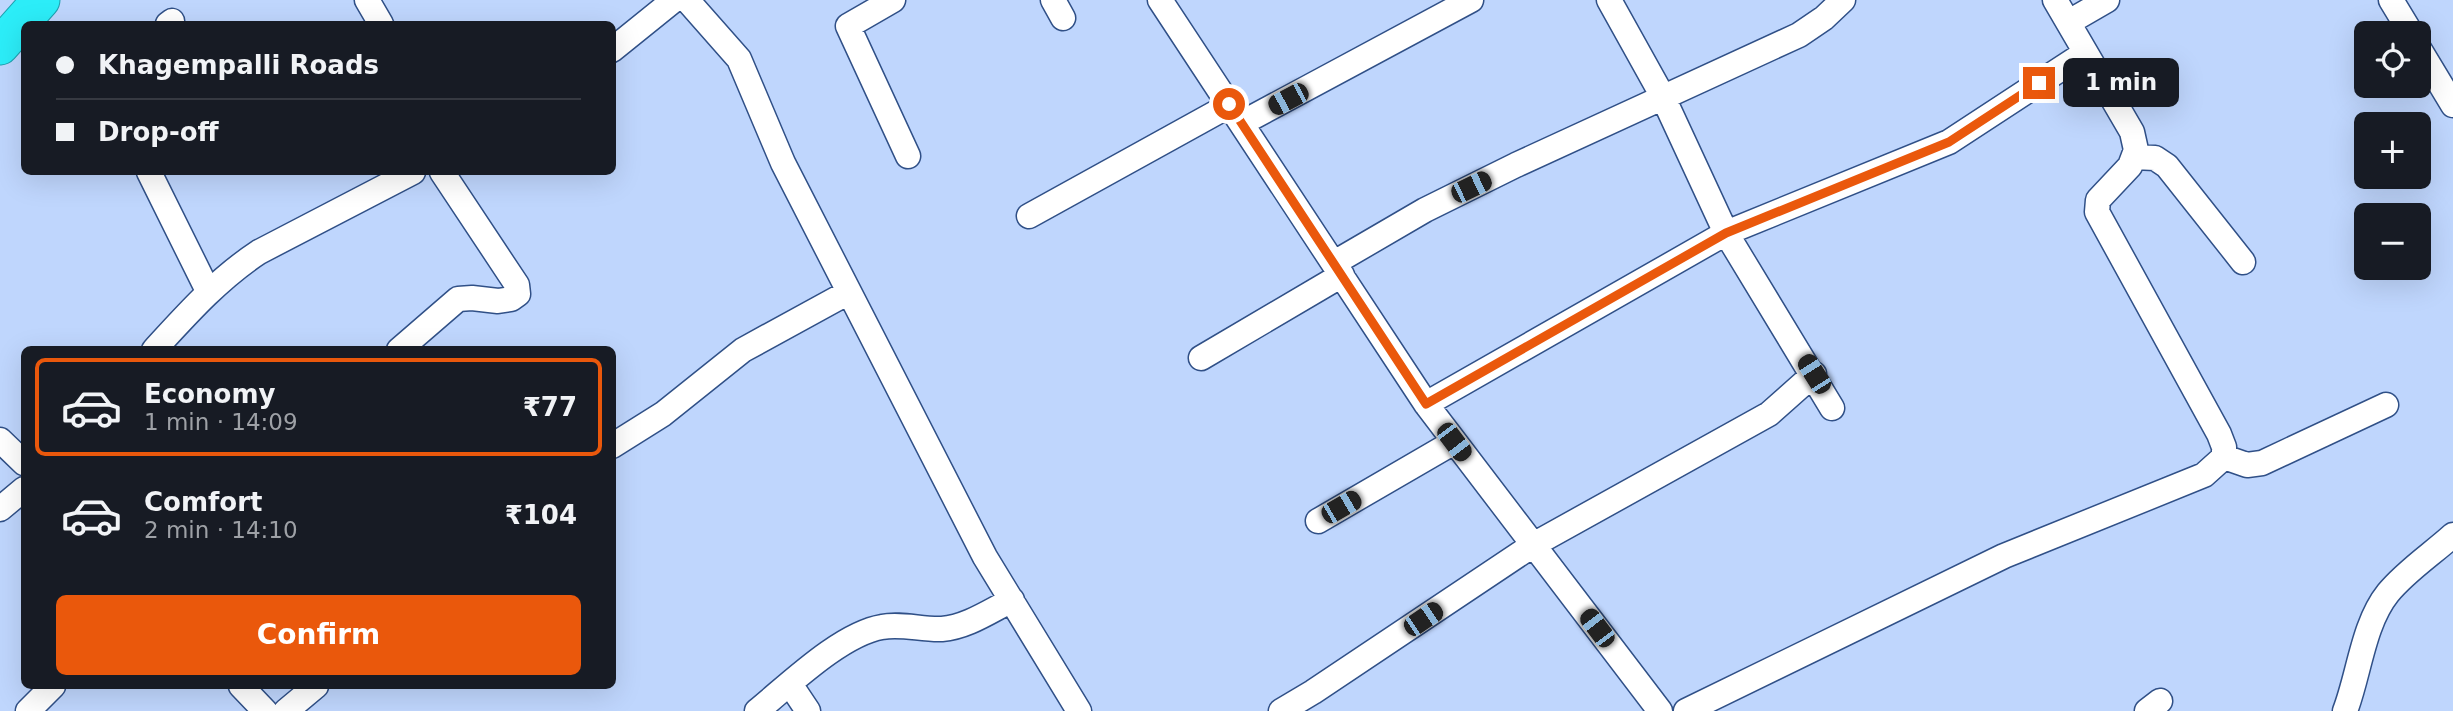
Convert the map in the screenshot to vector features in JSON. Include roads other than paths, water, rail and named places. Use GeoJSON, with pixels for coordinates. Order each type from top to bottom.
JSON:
{"type":"FeatureCollection","features":[{"type":"Feature","properties":{"kind":"highway"},"geometry":{"type":"LineString","coordinates":[[0,14],[12,0]]}},
{"type":"Feature","properties":{"kind":"highway"},"geometry":{"type":"LineString","coordinates":[[22,21],[41,0]]}},
{"type":"Feature","properties":{"kind":"highway"},"geometry":{"type":"LineString","coordinates":[[0,46],[21,22]]}},
{"type":"Feature","properties":{"kind":"street"},"geometry":{"type":"LineString","coordinates":[[367,0],[379,21]]}},
{"type":"Feature","properties":{"kind":"street"},"geometry":{"type":"LineString","coordinates":[[616,47],[674,0]]}},
{"type":"Feature","properties":{"kind":"street"},"geometry":{"type":"LineString","coordinates":[[687,0],[738,59],[783,163],[985,557],[1079,711]]}},
{"type":"Feature","properties":{"kind":"street"},"geometry":{"type":"LineString","coordinates":[[893,0],[848,26],[908,156]]}},
{"type":"Feature","properties":{"kind":"street"},"geometry":{"type":"LineString","coordinates":[[1160,0],[1426,404],[1660,711]]}},
{"type":"Feature","properties":{"kind":"street"},"geometry":{"type":"LineString","coordinates":[[1029,216],[1471,0]]}},
{"type":"Feature","properties":{"kind":"street"},"geometry":{"type":"LineString","coordinates":[[1609,0],[1663,97],[1726,233],[1814,374],[1832,408]]}},
{"type":"Feature","properties":{"kind":"street"},"geometry":{"type":"LineString","coordinates":[[1201,358],[1425,210],[1517,164],[1799,34],[1824,18],[1843,0]]}},
{"type":"Feature","properties":{"kind":"street"},"geometry":{"type":"LineString","coordinates":[[1686,711],[2004,556],[2204,475],[2224,457],[2224,447],[2219,434],[2097,212],[2098,200],[2130,166],[2136,150],[2132,132],[2055,0]]}},
{"type":"Feature","properties":{"kind":"street"},"geometry":{"type":"LineString","coordinates":[[2069,22],[2107,0]]}},
{"type":"Feature","properties":{"kind":"street"},"geometry":{"type":"LineString","coordinates":[[2391,0],[2403,21]]}},
{"type":"Feature","properties":{"kind":"street"},"geometry":{"type":"LineString","coordinates":[[1426,404],[1726,233],[1949,142],[2085,53]]}},
{"type":"Feature","properties":{"kind":"street"},"geometry":{"type":"LineString","coordinates":[[2431,69],[2453,105]]}},
{"type":"Feature","properties":{"kind":"street"},"geometry":{"type":"LineString","coordinates":[[2134,157],[2155,158],[2167,166],[2243,262]]}},
{"type":"Feature","properties":{"kind":"street"},"geometry":{"type":"LineString","coordinates":[[150,175],[208,291]]}},
{"type":"Feature","properties":{"kind":"street"},"geometry":{"type":"LineString","coordinates":[[158,346],[208,291],[236,267],[259,252],[406,175]]}},
{"type":"Feature","properties":{"kind":"street"},"geometry":{"type":"LineString","coordinates":[[404,346],[458,299],[499,301],[511,299],[518,293],[517,285],[444,175]]}},
{"type":"Feature","properties":{"kind":"street"},"geometry":{"type":"LineString","coordinates":[[616,443],[663,414],[743,350],[849,292]]}},
{"type":"Feature","properties":{"kind":"street"},"geometry":{"type":"LineString","coordinates":[[1281,711],[1534,546],[1769,414],[1814,374]]}},
{"type":"Feature","properties":{"kind":"street"},"geometry":{"type":"LineString","coordinates":[[2224,457],[2247,465],[2262,463],[2386,405]]}},
{"type":"Feature","properties":{"kind":"street"},"geometry":{"type":"LineString","coordinates":[[0,440],[21,460]]}},
{"type":"Feature","properties":{"kind":"street"},"geometry":{"type":"LineString","coordinates":[[1318,521],[1454,442]]}},
{"type":"Feature","properties":{"kind":"street"},"geometry":{"type":"LineString","coordinates":[[0,509],[21,492]]}},
{"type":"Feature","properties":{"kind":"street"},"geometry":{"type":"LineString","coordinates":[[2345,711],[2372,622],[2380,605],[2389,592],[2453,535]]}},
{"type":"Feature","properties":{"kind":"street"},"geometry":{"type":"LineString","coordinates":[[757,711],[839,645],[862,633],[884,626],[942,629],[966,624],[1012,600]]}},
{"type":"Feature","properties":{"kind":"street"},"geometry":{"type":"LineString","coordinates":[[790,684],[808,711]]}},
{"type":"Feature","properties":{"kind":"street"},"geometry":{"type":"LineString","coordinates":[[28,711],[49,689]]}},
{"type":"Feature","properties":{"kind":"street"},"geometry":{"type":"LineString","coordinates":[[244,689],[265,711]]}},
{"type":"Feature","properties":{"kind":"street"},"geometry":{"type":"LineString","coordinates":[[286,711],[312,689]]}}]}
